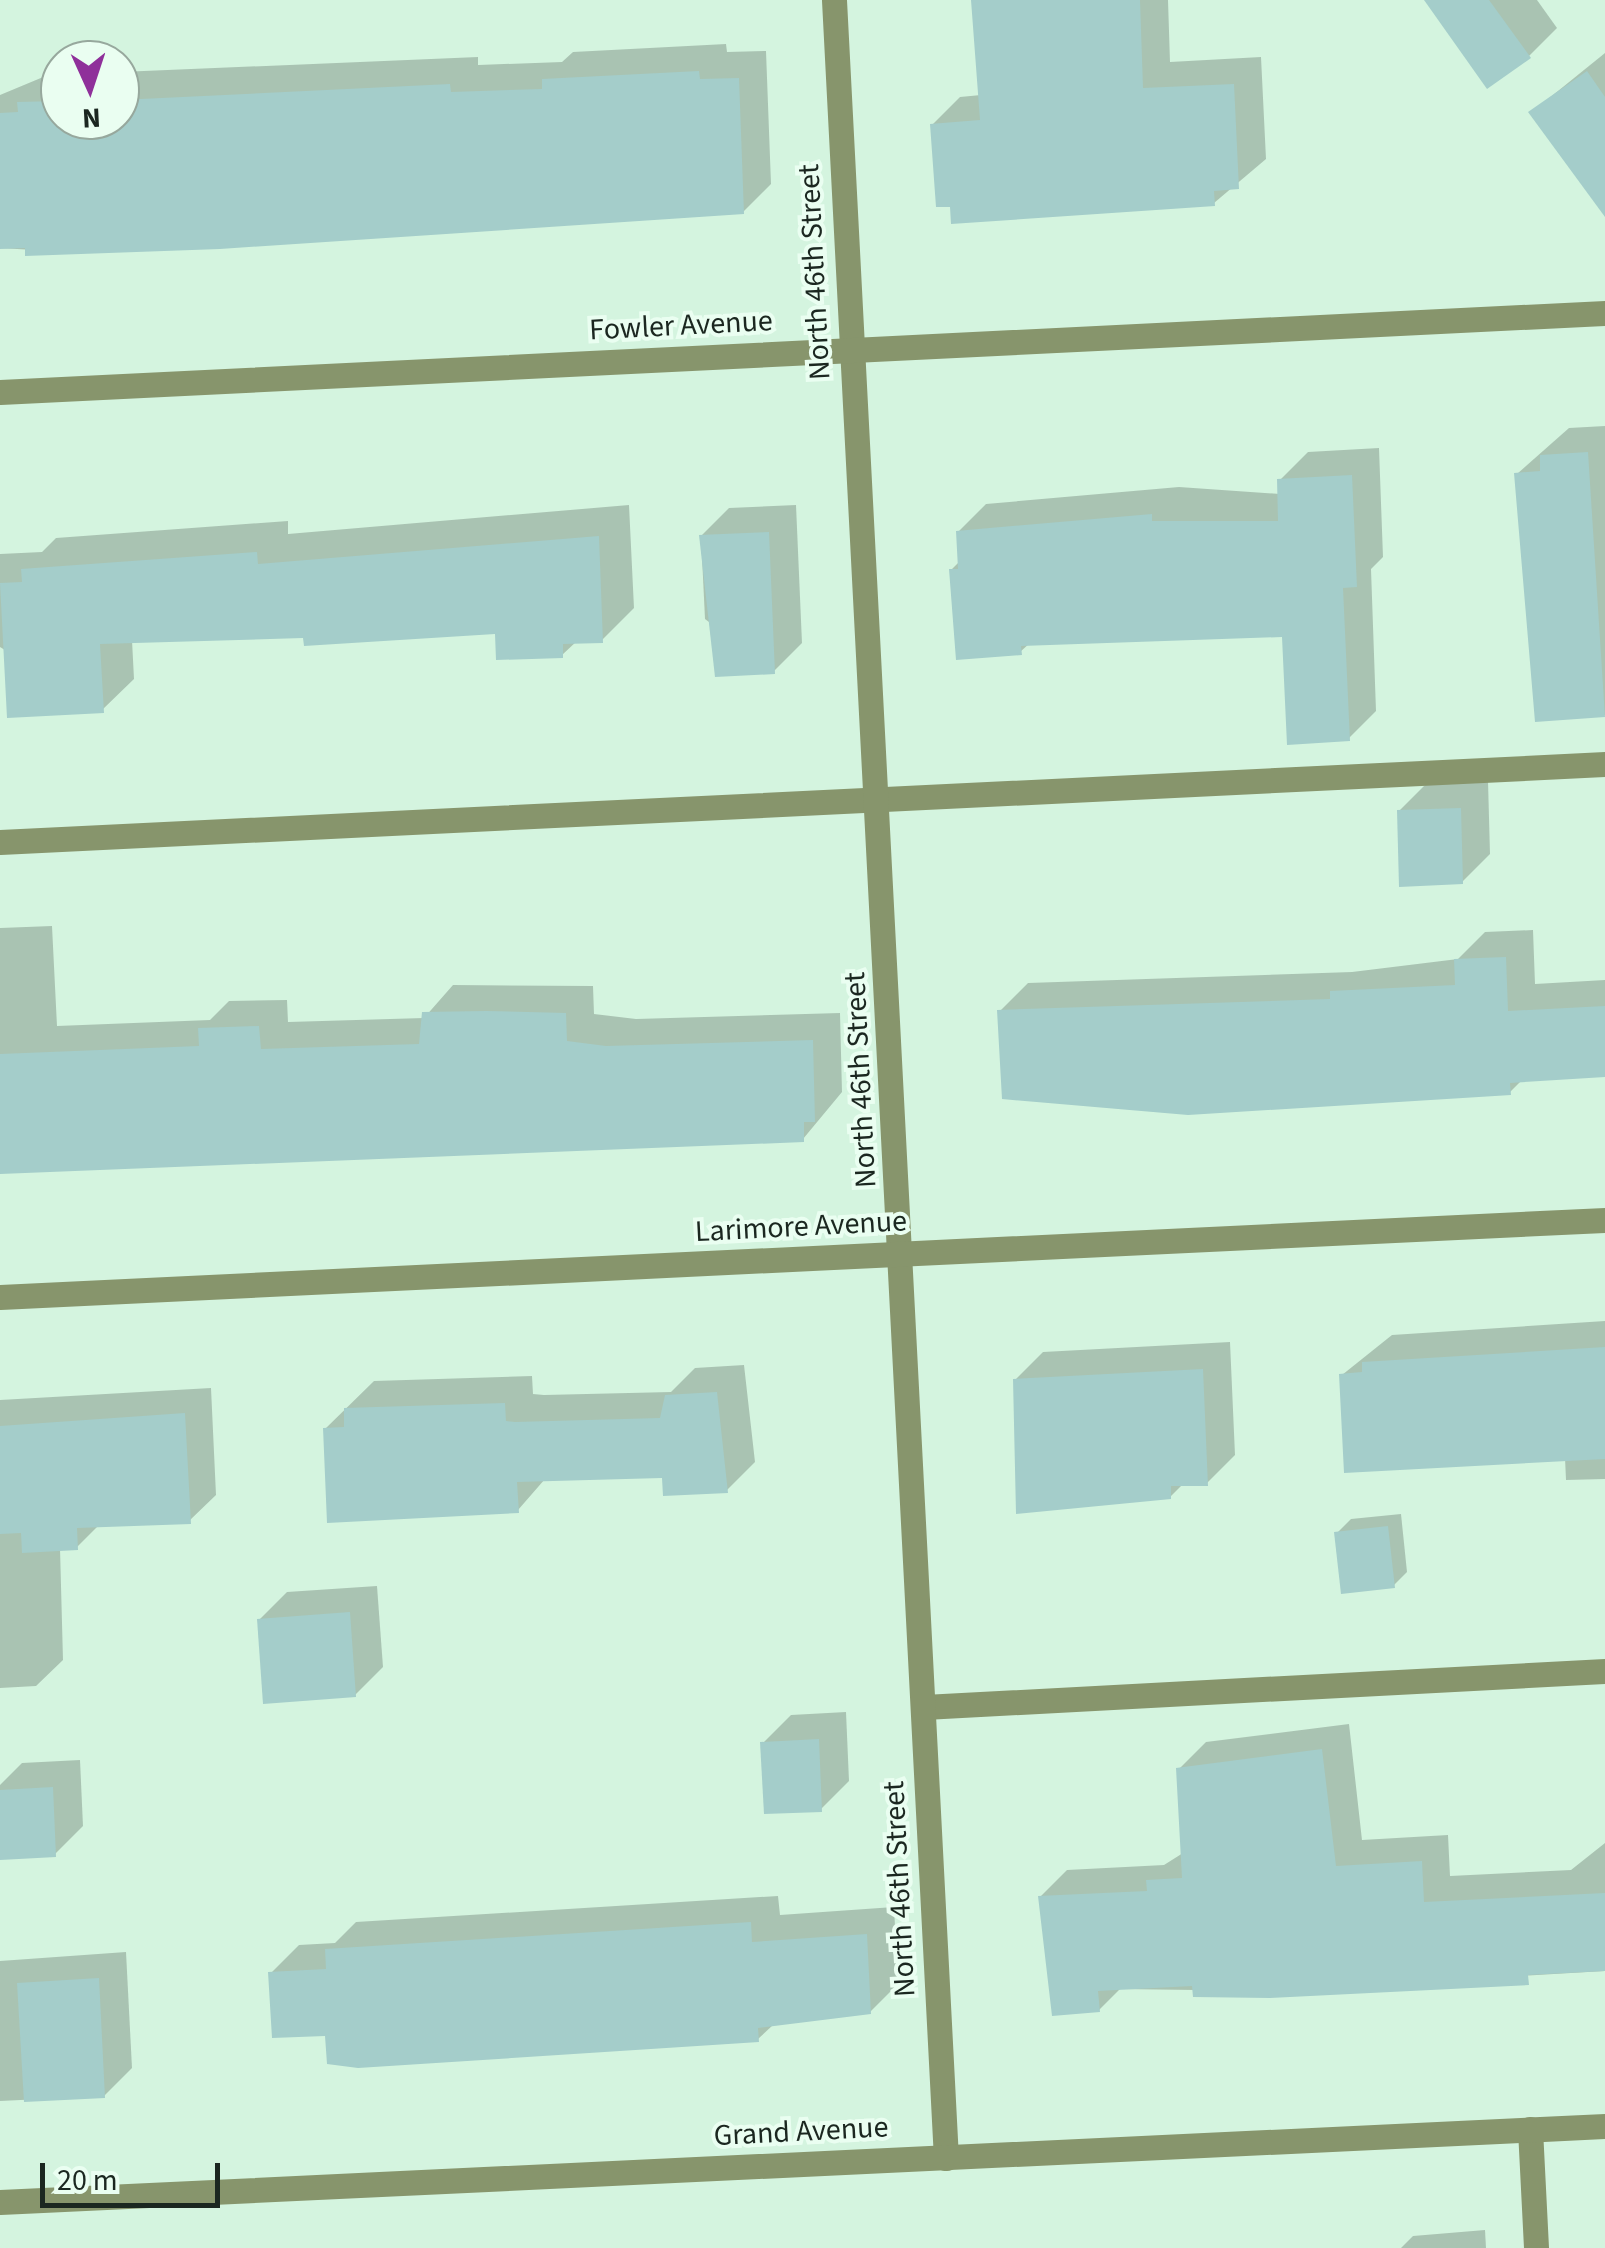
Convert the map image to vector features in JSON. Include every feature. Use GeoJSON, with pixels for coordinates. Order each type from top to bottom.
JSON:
{"type":"FeatureCollection","features":[{"type":"Feature","properties":{"kind":"street","name":"North 46th Street"},"geometry":{"type":"LineString","coordinates":[[834,0],[851,350],[880,799],[946,2158]]}},
{"type":"Feature","properties":{"kind":"street","name":"Fowler Avenue"},"geometry":{"type":"LineString","coordinates":[[0,392],[1605,313]]}},
{"type":"Feature","properties":{"kind":"street"},"geometry":{"type":"LineString","coordinates":[[0,842],[1605,764]]}},
{"type":"Feature","properties":{"kind":"street","name":"Larimore Avenue"},"geometry":{"type":"LineString","coordinates":[[0,1297],[1605,1220]]}},
{"type":"Feature","properties":{"kind":"street"},"geometry":{"type":"LineString","coordinates":[[924,1707],[1605,1671]]}},
{"type":"Feature","properties":{"kind":"street","name":"Grand Avenue"},"geometry":{"type":"LineString","coordinates":[[0,2202],[1605,2126]]}},
{"type":"Feature","properties":{"kind":"street"},"geometry":{"type":"LineString","coordinates":[[1530,2130],[1536,2248]]}},
{"type":"Feature","properties":{"kind":"building"},"geometry":{"type":"Polygon","coordinates":[[[971,0],[1140,0],[1143,88],[1234,84],[1239,189],[1214,191],[1215,206],[951,224],[950,207],[936,207],[930,124],[980,120],[971,0]]]}},
{"type":"Feature","properties":{"kind":"building"},"geometry":{"type":"Polygon","coordinates":[[[1424,0],[1489,0],[1531,58],[1487,89],[1424,0]]]}},
{"type":"Feature","properties":{"kind":"building"},"geometry":{"type":"Polygon","coordinates":[[[699,71],[700,79],[739,78],[744,214],[220,249],[25,256],[25,248],[0,249],[0,113],[18,112],[17,102],[40,101],[40,140],[140,140],[140,99],[450,84],[451,92],[542,89],[542,79],[699,71]]]}},
{"type":"Feature","properties":{"kind":"building"},"geometry":{"type":"Polygon","coordinates":[[[1587,71],[1605,97],[1605,217],[1528,112],[1587,71]]]}},
{"type":"Feature","properties":{"kind":"building"},"geometry":{"type":"Polygon","coordinates":[[[1588,452],[1605,717],[1535,722],[1514,473],[1540,471],[1540,455],[1588,452]]]}},
{"type":"Feature","properties":{"kind":"building"},"geometry":{"type":"Polygon","coordinates":[[[1352,475],[1357,587],[1343,588],[1350,741],[1287,745],[1282,637],[1021,646],[1022,655],[956,660],[949,569],[958,569],[956,531],[1152,514],[1152,521],[1278,521],[1277,479],[1352,475]]]}},
{"type":"Feature","properties":{"kind":"building"},"geometry":{"type":"Polygon","coordinates":[[[769,532],[775,674],[715,677],[699,535],[769,532]]]}},
{"type":"Feature","properties":{"kind":"building"},"geometry":{"type":"Polygon","coordinates":[[[599,536],[603,643],[563,644],[563,658],[496,660],[495,634],[304,646],[303,638],[100,644],[104,713],[7,718],[0,583],[22,582],[21,569],[257,552],[258,564],[599,536]]]}},
{"type":"Feature","properties":{"kind":"building"},"geometry":{"type":"Polygon","coordinates":[[[1461,808],[1463,884],[1399,887],[1397,810],[1461,808]]]}},
{"type":"Feature","properties":{"kind":"building"},"geometry":{"type":"Polygon","coordinates":[[[1506,957],[1508,1011],[1605,1006],[1605,1077],[1510,1083],[1511,1095],[1188,1115],[1002,1099],[997,1010],[1330,999],[1330,991],[1455,985],[1454,959],[1506,957]]]}},
{"type":"Feature","properties":{"kind":"building"},"geometry":{"type":"Polygon","coordinates":[[[422,1012],[566,1013],[567,1041],[606,1046],[813,1040],[815,1122],[804,1122],[804,1142],[0,1174],[0,1054],[199,1046],[198,1028],[259,1026],[261,1049],[419,1044],[422,1012]]]}},
{"type":"Feature","properties":{"kind":"building"},"geometry":{"type":"Polygon","coordinates":[[[1605,1347],[1605,1459],[1344,1473],[1339,1374],[1362,1372],[1362,1362],[1605,1347]]]}},
{"type":"Feature","properties":{"kind":"building"},"geometry":{"type":"Polygon","coordinates":[[[1203,1369],[1208,1486],[1171,1486],[1171,1499],[1016,1514],[1013,1379],[1203,1369]]]}},
{"type":"Feature","properties":{"kind":"building"},"geometry":{"type":"Polygon","coordinates":[[[717,1392],[728,1493],[663,1496],[662,1478],[517,1482],[519,1513],[327,1523],[323,1428],[344,1427],[344,1408],[505,1403],[506,1421],[515,1422],[660,1418],[665,1395],[717,1392]]]}},
{"type":"Feature","properties":{"kind":"building"},"geometry":{"type":"Polygon","coordinates":[[[185,1413],[191,1524],[77,1528],[78,1550],[22,1553],[21,1533],[0,1534],[0,1426],[185,1413]]]}},
{"type":"Feature","properties":{"kind":"building"},"geometry":{"type":"Polygon","coordinates":[[[1388,1526],[1395,1588],[1341,1594],[1334,1532],[1388,1526]]]}},
{"type":"Feature","properties":{"kind":"building"},"geometry":{"type":"Polygon","coordinates":[[[350,1612],[356,1697],[263,1704],[257,1619],[350,1612]]]}},
{"type":"Feature","properties":{"kind":"building"},"geometry":{"type":"Polygon","coordinates":[[[819,1739],[822,1812],[764,1814],[760,1742],[819,1739]]]}},
{"type":"Feature","properties":{"kind":"building"},"geometry":{"type":"Polygon","coordinates":[[[1322,1749],[1336,1866],[1422,1861],[1424,1902],[1605,1893],[1605,1971],[1528,1975],[1529,1985],[1270,1998],[1193,1997],[1192,1986],[1098,1991],[1100,2012],[1052,2016],[1038,1896],[1147,1891],[1146,1880],[1182,1878],[1176,1768],[1322,1749]]]}},
{"type":"Feature","properties":{"kind":"building"},"geometry":{"type":"Polygon","coordinates":[[[53,1787],[56,1857],[0,1860],[0,1790],[53,1787]]]}},
{"type":"Feature","properties":{"kind":"building"},"geometry":{"type":"Polygon","coordinates":[[[751,1922],[752,1942],[867,1934],[871,2014],[758,2028],[759,2042],[358,2068],[327,2064],[325,2036],[272,2038],[268,1972],[326,1969],[325,1949],[751,1922]]]}},
{"type":"Feature","properties":{"kind":"building"},"geometry":{"type":"Polygon","coordinates":[[[99,1978],[105,2098],[24,2102],[17,1983],[99,1978]]]}}]}
